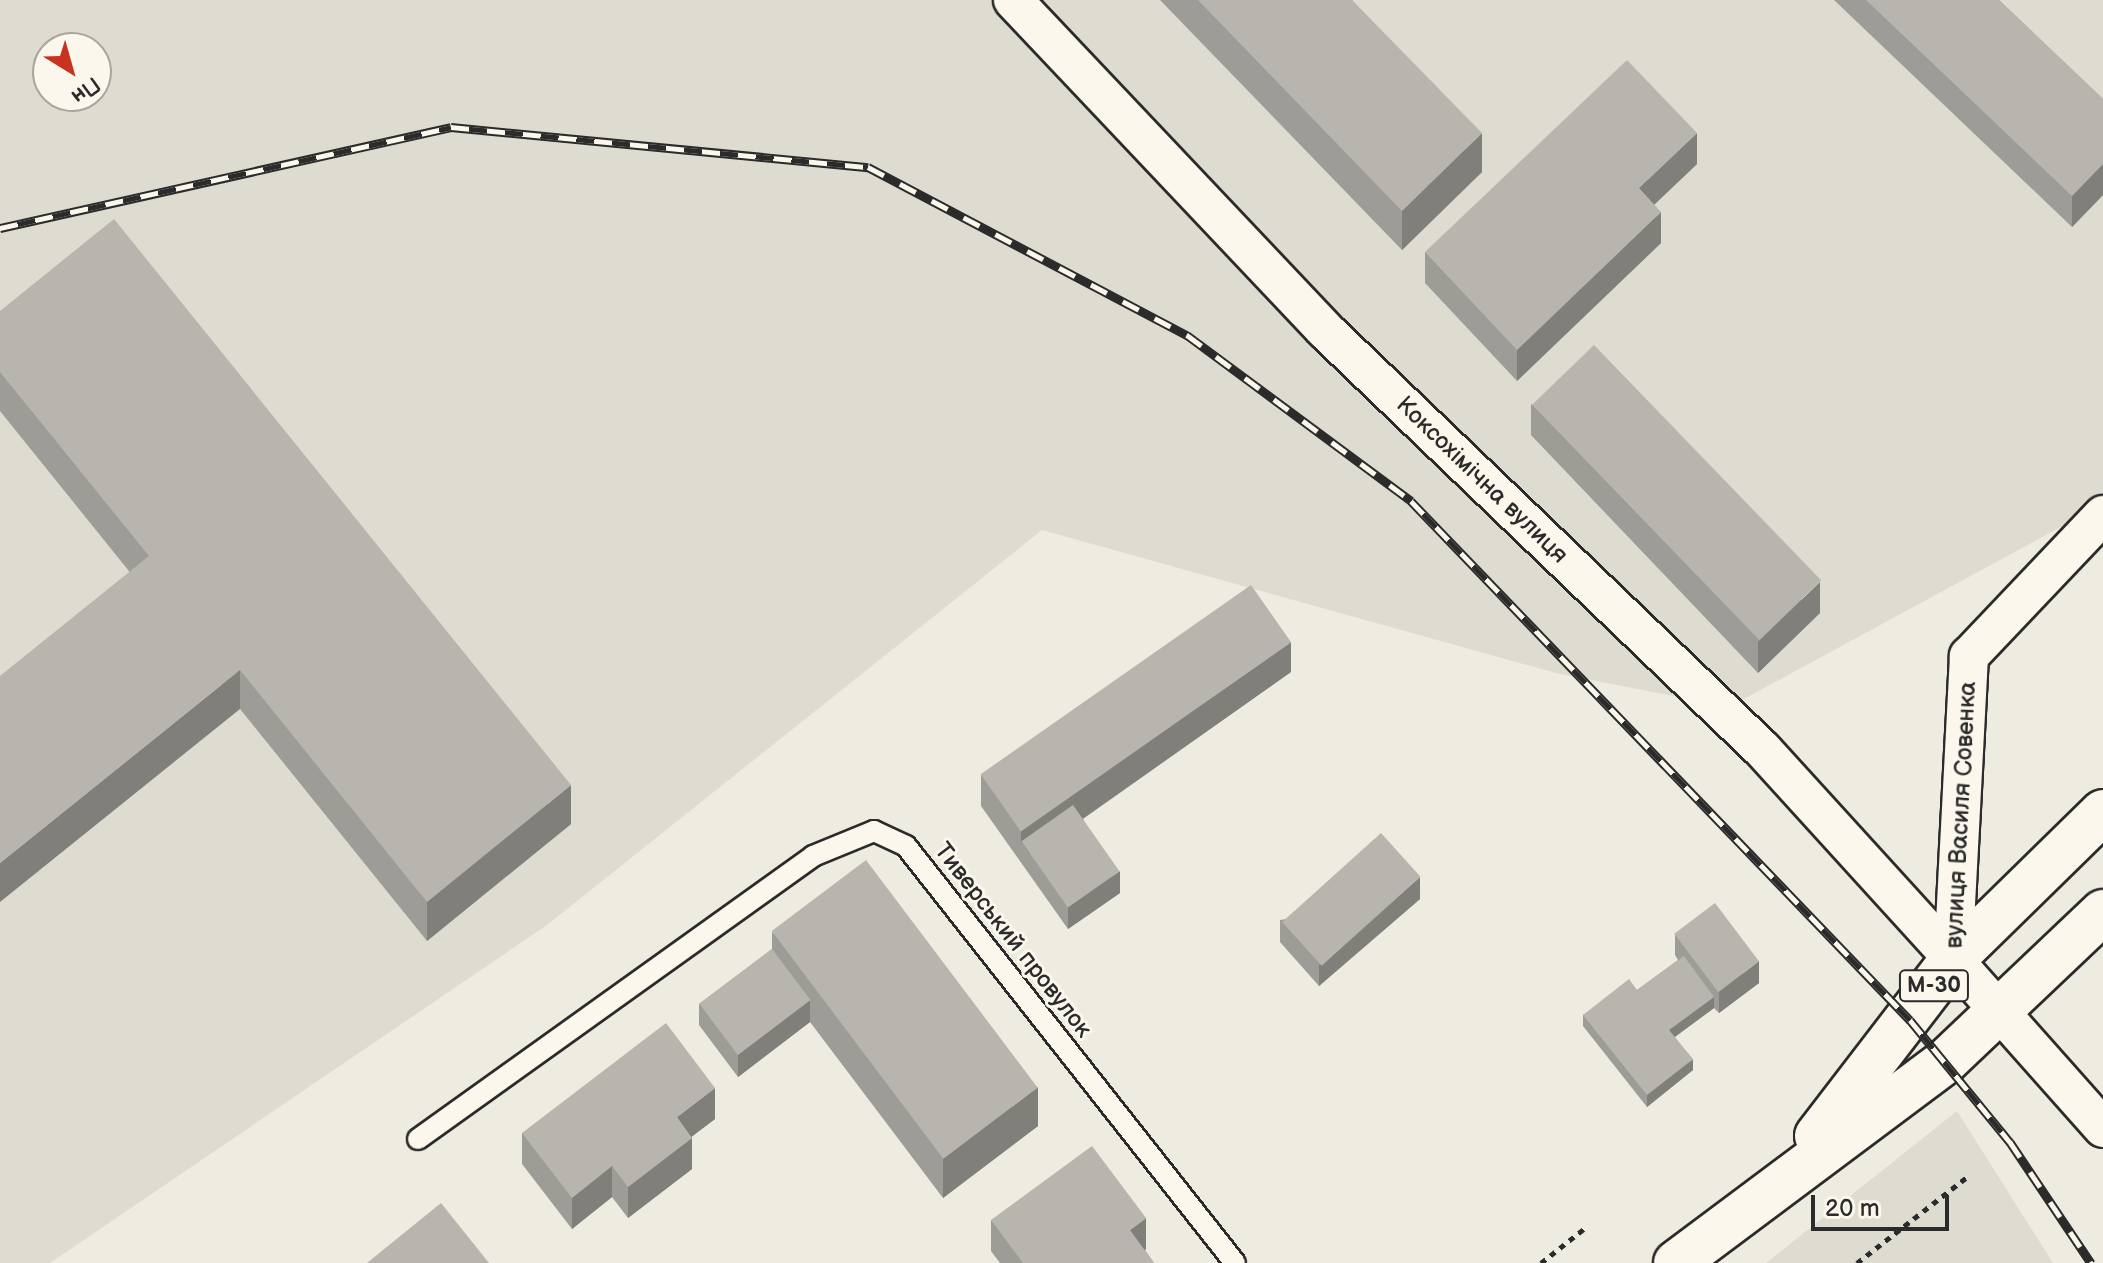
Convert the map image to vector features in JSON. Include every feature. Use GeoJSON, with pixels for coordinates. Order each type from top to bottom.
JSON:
{"type":"FeatureCollection","features":[{"type":"Feature","properties":{"kind":"highway","name":"М-30"},"geometry":{"type":"LineString","coordinates":[[1784,1178],[1953,959],[2103,812]]}},
{"type":"Feature","properties":{"kind":"highway","name":"М-30"},"geometry":{"type":"LineString","coordinates":[[1676,1263],[1784,1178],[1945,1062],[2103,912]]}},
{"type":"Feature","properties":{"kind":"street","name":"Коксохімічна вулиця"},"geometry":{"type":"LineString","coordinates":[[1013,0],[1325,330],[1763,750],[1953,959]]}},
{"type":"Feature","properties":{"kind":"street","name":"вулиця Василя Совенка"},"geometry":{"type":"LineString","coordinates":[[2000,1007],[1953,959],[1969,656],[2103,515]]}},
{"type":"Feature","properties":{"kind":"street"},"geometry":{"type":"LineString","coordinates":[[2000,1007],[2103,1128]]}},
{"type":"Feature","properties":{"kind":"lane","name":"Тиверський провулок"},"geometry":{"type":"LineString","coordinates":[[418,1139],[813,856],[874,831],[906,846],[1235,1263]]}},
{"type":"Feature","properties":{"kind":"path"},"geometry":{"type":"LineString","coordinates":[[1857,1263],[1967,1177]]}},
{"type":"Feature","properties":{"kind":"path"},"geometry":{"type":"LineString","coordinates":[[1541,1263],[1585,1228]]}},
{"type":"Feature","properties":{"kind":"shaded area"},"geometry":{"type":"Polygon","coordinates":[[[0,0],[2103,0],[2103,504],[1729,707],[1556,673],[1042,530],[547,925],[50,1263],[0,1263],[0,0]]]}},
{"type":"Feature","properties":{"kind":"shaded area"},"geometry":{"type":"Polygon","coordinates":[[[1957,1111],[2053,1263],[1766,1263],[1957,1111]]]}},
{"type":"Feature","properties":{"kind":"building"},"geometry":{"type":"Polygon","coordinates":[[[1198,0],[1352,0],[1482,133],[1402,211],[1198,0]]]}},
{"type":"Feature","properties":{"kind":"building"},"geometry":{"type":"Polygon","coordinates":[[[1866,0],[1999,0],[2103,99],[2103,164],[2072,196],[1866,0]]]}},
{"type":"Feature","properties":{"kind":"building"},"geometry":{"type":"Polygon","coordinates":[[[1627,60],[1697,133],[1639,188],[1661,212],[1517,350],[1425,252],[1627,60]]]}},
{"type":"Feature","properties":{"kind":"building"},"geometry":{"type":"Polygon","coordinates":[[[114,219],[571,785],[427,902],[240,670],[0,863],[0,676],[149,556],[0,372],[0,311],[114,219]]]}},
{"type":"Feature","properties":{"kind":"building"},"geometry":{"type":"Polygon","coordinates":[[[1594,345],[1821,580],[1759,640],[1532,405],[1594,345]]]}},
{"type":"Feature","properties":{"kind":"building"},"geometry":{"type":"Polygon","coordinates":[[[1251,585],[1291,642],[1021,832],[981,774],[1251,585]]]}},
{"type":"Feature","properties":{"kind":"building"},"geometry":{"type":"Polygon","coordinates":[[[1073,805],[1119,871],[1068,907],[1021,841],[1073,805]]]}},
{"type":"Feature","properties":{"kind":"building"},"geometry":{"type":"Polygon","coordinates":[[[1381,833],[1420,877],[1322,966],[1282,922],[1381,833]]]}},
{"type":"Feature","properties":{"kind":"building"},"geometry":{"type":"Polygon","coordinates":[[[866,860],[1038,1088],[943,1159],[772,931],[866,860]]]}},
{"type":"Feature","properties":{"kind":"building"},"geometry":{"type":"Polygon","coordinates":[[[1715,903],[1759,961],[1718,992],[1674,934],[1715,903]]]}},
{"type":"Feature","properties":{"kind":"building"},"geometry":{"type":"Polygon","coordinates":[[[772,949],[811,1000],[738,1055],[699,1004],[772,949]]]}},
{"type":"Feature","properties":{"kind":"building"},"geometry":{"type":"Polygon","coordinates":[[[1684,956],[1714,997],[1669,1030],[1693,1059],[1647,1095],[1583,1015],[1629,979],[1637,990],[1684,956]]]}},
{"type":"Feature","properties":{"kind":"building"},"geometry":{"type":"Polygon","coordinates":[[[666,1023],[715,1088],[677,1117],[692,1138],[628,1187],[612,1166],[572,1198],[522,1133],[666,1023]]]}},
{"type":"Feature","properties":{"kind":"building"},"geometry":{"type":"Polygon","coordinates":[[[1092,1146],[1146,1218],[1130,1230],[1154,1263],[1023,1263],[991,1220],[1092,1146]]]}},
{"type":"Feature","properties":{"kind":"building"},"geometry":{"type":"Polygon","coordinates":[[[441,1203],[489,1263],[367,1263],[441,1203]]]}},
{"type":"Feature","properties":{"kind":"railway"},"geometry":{"type":"LineString","coordinates":[[0,228],[451,127],[868,167],[1187,335],[1411,501],[1910,1020],[2010,1142],[2091,1263]]}}]}
